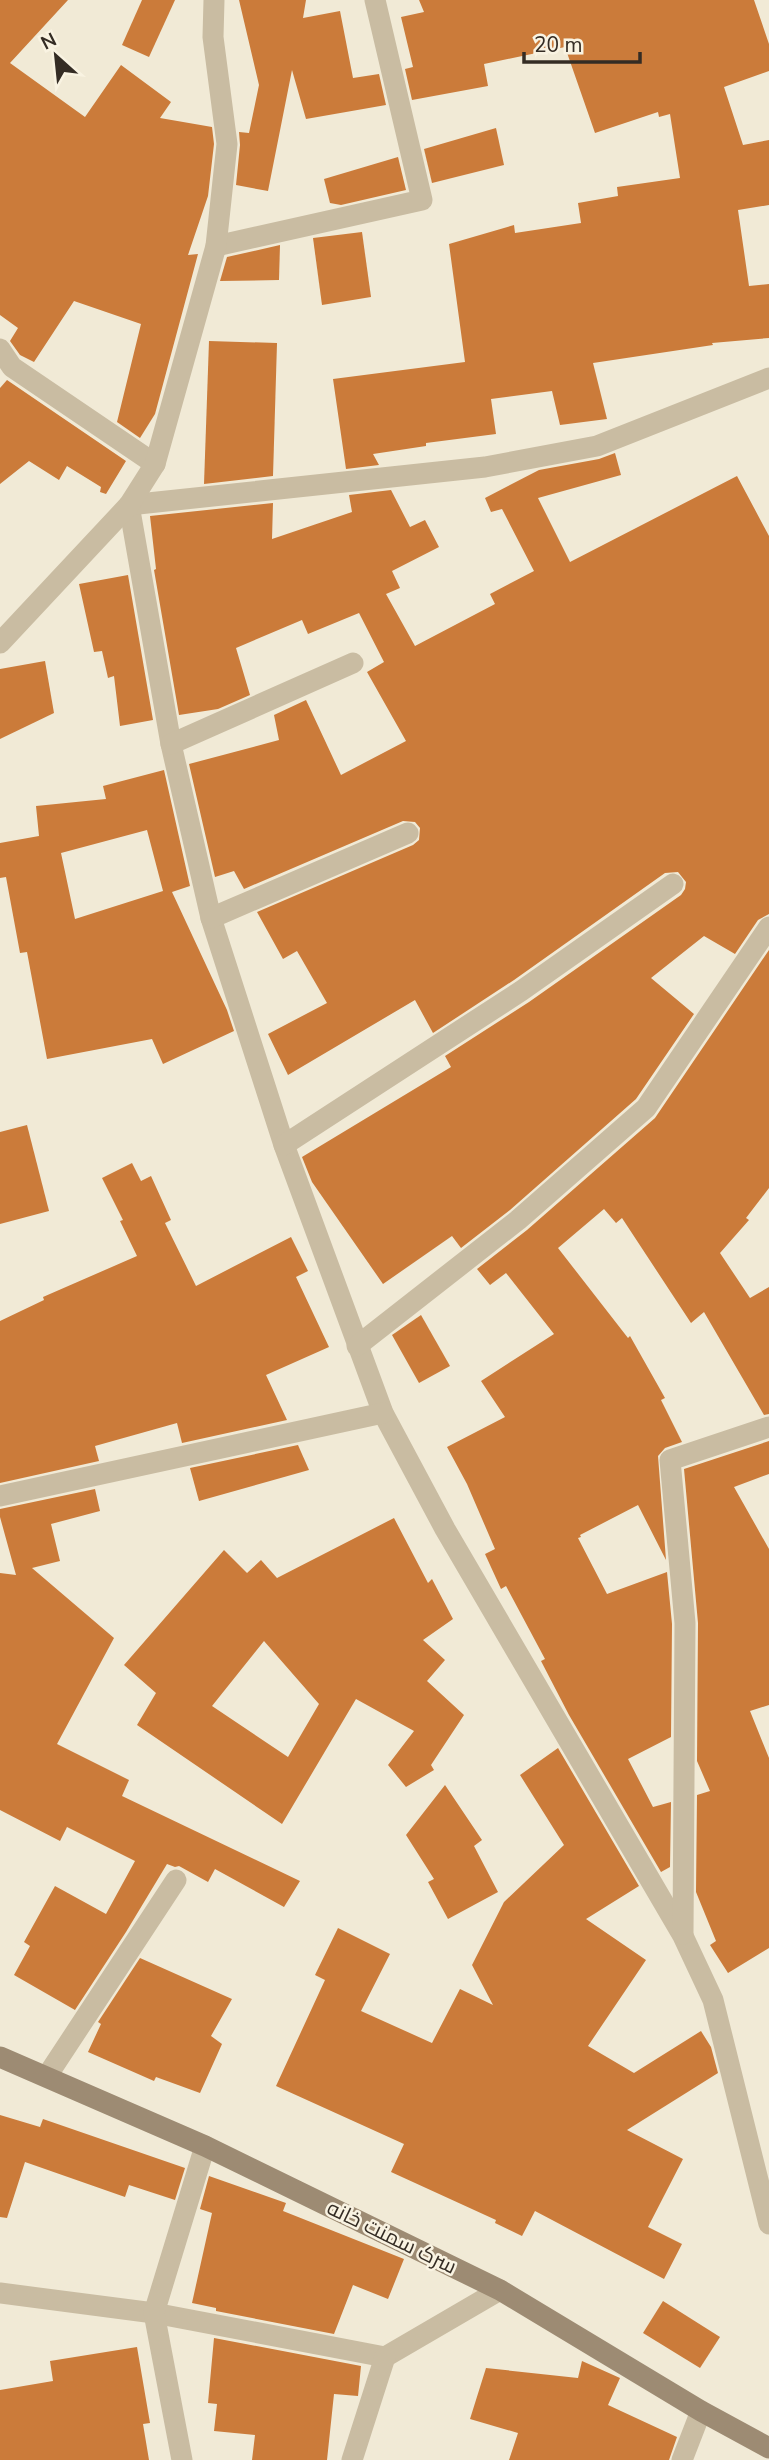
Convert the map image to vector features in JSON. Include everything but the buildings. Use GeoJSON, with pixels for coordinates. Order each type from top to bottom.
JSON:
{"type":"FeatureCollection","features":[{"type":"Feature","properties":{"kind":"street"},"geometry":{"type":"LineString","coordinates":[[0,643],[129,505],[155,464],[216,246],[228,144],[213,37],[214,0]]}},
{"type":"Feature","properties":{"kind":"street"},"geometry":{"type":"LineString","coordinates":[[216,246],[422,200],[376,0]]}},
{"type":"Feature","properties":{"kind":"street"},"geometry":{"type":"LineString","coordinates":[[0,349],[12,366],[155,464]]}},
{"type":"Feature","properties":{"kind":"street"},"geometry":{"type":"LineString","coordinates":[[129,505],[485,467],[597,446],[769,378]]}},
{"type":"Feature","properties":{"kind":"street"},"geometry":{"type":"LineString","coordinates":[[129,505],[171,744],[211,918],[284,1145],[357,1346],[383,1413],[445,1529],[683,1936],[713,2000],[769,2224]]}},
{"type":"Feature","properties":{"kind":"street"},"geometry":{"type":"LineString","coordinates":[[171,744],[353,663]]}},
{"type":"Feature","properties":{"kind":"street"},"geometry":{"type":"LineString","coordinates":[[211,918],[408,833]]}},
{"type":"Feature","properties":{"kind":"street"},"geometry":{"type":"LineString","coordinates":[[284,1145],[521,991],[673,884]]}},
{"type":"Feature","properties":{"kind":"street"},"geometry":{"type":"LineString","coordinates":[[357,1346],[518,1220],[646,1108],[769,927]]}},
{"type":"Feature","properties":{"kind":"street"},"geometry":{"type":"LineString","coordinates":[[0,1496],[383,1413]]}},
{"type":"Feature","properties":{"kind":"street"},"geometry":{"type":"LineString","coordinates":[[683,1936],[685,1623],[670,1460],[769,1427]]}},
{"type":"Feature","properties":{"kind":"street"},"geometry":{"type":"LineString","coordinates":[[47,2076],[176,1880]]}},
{"type":"Feature","properties":{"kind":"street","name":"سرک سمنت خانه"},"geometry":{"type":"LineString","coordinates":[[0,2057],[205,2146],[499,2290],[701,2412],[769,2448]]}},
{"type":"Feature","properties":{"kind":"street"},"geometry":{"type":"LineString","coordinates":[[182,2460],[155,2313],[205,2146]]}},
{"type":"Feature","properties":{"kind":"street"},"geometry":{"type":"LineString","coordinates":[[0,2293],[155,2313],[384,2357],[499,2290]]}},
{"type":"Feature","properties":{"kind":"street"},"geometry":{"type":"LineString","coordinates":[[352,2460],[384,2357]]}},
{"type":"Feature","properties":{"kind":"street"},"geometry":{"type":"LineString","coordinates":[[682,2460],[701,2412]]}}]}
